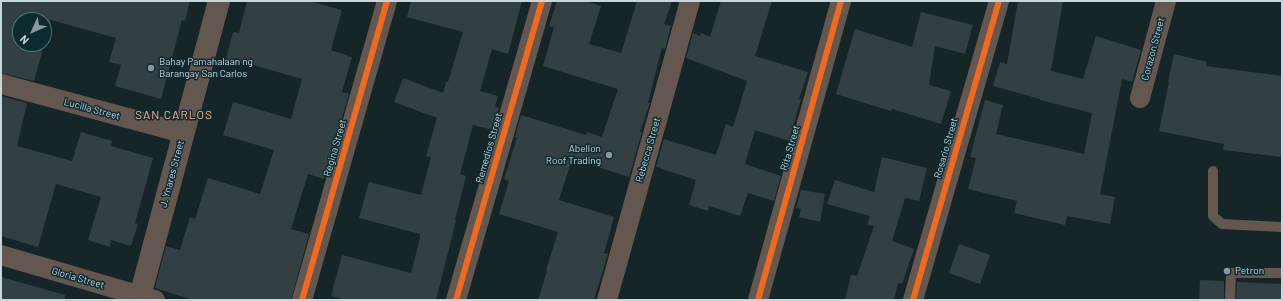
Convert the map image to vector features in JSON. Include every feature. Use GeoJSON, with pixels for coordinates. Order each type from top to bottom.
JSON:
{"type":"FeatureCollection","features":[{"type":"Feature","properties":{"kind":"street","name":"J. Ynares Street"},"geometry":{"type":"LineString","coordinates":[[145,299],[183,133],[219,1]]}},
{"type":"Feature","properties":{"kind":"street","name":"Regina Street"},"geometry":{"type":"LineString","coordinates":[[302,300],[386,1]]}},
{"type":"Feature","properties":{"kind":"street","name":"Remedios Street"},"geometry":{"type":"LineString","coordinates":[[456,300],[542,1]]}},
{"type":"Feature","properties":{"kind":"street","name":"Rebecca Street"},"geometry":{"type":"LineString","coordinates":[[607,300],[690,1]]}},
{"type":"Feature","properties":{"kind":"street","name":"Rita Street"},"geometry":{"type":"LineString","coordinates":[[758,300],[841,1]]}},
{"type":"Feature","properties":{"kind":"street","name":"Rosario Street"},"geometry":{"type":"LineString","coordinates":[[914,300],[999,1]]}},
{"type":"Feature","properties":{"kind":"street","name":"Corazon Street"},"geometry":{"type":"LineString","coordinates":[[1140,98],[1166,1]]}},
{"type":"Feature","properties":{"kind":"street","name":"Lucilla Street"},"geometry":{"type":"LineString","coordinates":[[1,84],[183,133]]}},
{"type":"Feature","properties":{"kind":"street","name":"Gloria Street"},"geometry":{"type":"LineString","coordinates":[[1,255],[145,299]]}},
{"type":"Feature","properties":{"kind":"lane"},"geometry":{"type":"LineString","coordinates":[[1213,171],[1213,216],[1222,224],[1282,227]]}},
{"type":"Feature","properties":{"kind":"lane"},"geometry":{"type":"LineString","coordinates":[[1230,300],[1231,273],[1282,273]]}},
{"type":"Feature","properties":{"kind":"building"},"geometry":{"type":"Polygon","coordinates":[[[1,1],[190,1],[185,21],[182,20],[161,99],[115,86],[121,65],[109,62],[116,38],[52,20],[52,12],[12,12],[12,52],[42,52],[34,81],[1,73],[1,1]]]}},
{"type":"Feature","properties":{"kind":"building"},"geometry":{"type":"Polygon","coordinates":[[[247,1],[309,1],[342,10],[331,50],[352,57],[342,92],[349,94],[324,179],[308,174],[291,229],[309,234],[291,300],[193,300],[155,288],[166,246],[180,250],[190,217],[195,219],[208,178],[260,194],[274,150],[223,135],[233,102],[291,119],[302,79],[250,64],[250,66],[226,59],[233,32],[239,33],[247,1]]]}},
{"type":"Feature","properties":{"kind":"building"},"geometry":{"type":"Polygon","coordinates":[[[411,1],[522,1],[508,54],[492,49],[480,91],[498,96],[495,107],[499,108],[493,130],[473,125],[460,174],[466,176],[436,300],[347,300],[331,296],[342,255],[411,273],[420,238],[420,234],[359,218],[369,182],[421,195],[431,157],[426,156],[437,118],[394,102],[403,78],[443,93],[446,82],[448,82],[463,32],[407,17],[411,1]]]}},
{"type":"Feature","properties":{"kind":"building"},"geometry":{"type":"Polygon","coordinates":[[[557,1],[586,1],[601,6],[589,44],[621,53],[637,1],[672,1],[664,24],[671,26],[665,49],[662,48],[648,103],[650,103],[640,132],[642,132],[629,177],[572,159],[559,200],[614,217],[604,253],[608,254],[594,300],[538,300],[558,232],[499,214],[509,181],[504,179],[517,137],[515,137],[521,115],[586,135],[587,132],[602,137],[618,89],[543,66],[554,27],[549,26],[557,1]]]}},
{"type":"Feature","properties":{"kind":"building"},"geometry":{"type":"Polygon","coordinates":[[[721,1],[772,1],[755,56],[808,72],[799,99],[801,99],[789,141],[755,130],[745,164],[781,176],[774,201],[748,193],[740,216],[709,206],[708,211],[689,205],[696,180],[656,167],[664,139],[716,155],[726,124],[733,127],[747,81],[686,58],[693,33],[700,36],[701,33],[710,37],[721,1]]]}},
{"type":"Feature","properties":{"kind":"building"},"geometry":{"type":"Polygon","coordinates":[[[1018,1],[1063,1],[1051,71],[1083,79],[1096,36],[1141,50],[1132,82],[1122,79],[1100,194],[1115,197],[1110,224],[1067,216],[1065,225],[1014,213],[1017,201],[968,189],[976,158],[970,157],[985,100],[1003,105],[996,134],[1084,154],[1092,113],[993,86],[1000,62],[1007,64],[1018,1]]]}},
{"type":"Feature","properties":{"kind":"building"},"geometry":{"type":"Polygon","coordinates":[[[921,12],[973,25],[965,54],[935,46],[929,85],[951,91],[941,124],[892,109],[891,111],[836,94],[855,29],[912,47],[921,12]]]}},
{"type":"Feature","properties":{"kind":"building"},"geometry":{"type":"Polygon","coordinates":[[[1174,54],[1207,62],[1206,66],[1282,76],[1282,157],[1223,150],[1224,144],[1159,131],[1174,54]]]}},
{"type":"Feature","properties":{"kind":"building"},"geometry":{"type":"Polygon","coordinates":[[[1,96],[27,103],[17,146],[72,161],[81,132],[112,141],[111,146],[153,158],[135,223],[138,224],[131,246],[111,240],[110,247],[88,240],[101,197],[56,184],[38,247],[1,236],[1,96]]]}},
{"type":"Feature","properties":{"kind":"building"},"geometry":{"type":"Polygon","coordinates":[[[882,157],[927,168],[919,201],[905,198],[892,241],[914,249],[902,284],[898,283],[894,300],[845,300],[851,275],[857,276],[874,226],[867,225],[870,216],[827,204],[835,180],[874,192],[882,157]]]}},
{"type":"Feature","properties":{"kind":"building"},"geometry":{"type":"Polygon","coordinates":[[[801,190],[825,194],[820,222],[799,217],[801,209],[796,208],[801,190]]]}},
{"type":"Feature","properties":{"kind":"building"},"geometry":{"type":"Polygon","coordinates":[[[959,244],[990,255],[980,284],[949,273],[959,244]]]}},
{"type":"Feature","properties":{"kind":"building"},"geometry":{"type":"Polygon","coordinates":[[[1,277],[65,295],[65,300],[1,300],[1,277]]]}},
{"type":"Feature","properties":{"kind":"building"},"geometry":{"type":"Polygon","coordinates":[[[1200,280],[1224,281],[1224,300],[1199,300],[1200,280]]]}},
{"type":"Feature","properties":{"kind":"building"},"geometry":{"type":"Polygon","coordinates":[[[1237,282],[1282,284],[1282,300],[1236,300],[1237,282]]]}},
{"type":"Feature","properties":{"kind":"cycle path"},"geometry":{"type":"LineString","coordinates":[[302,300],[387,1]]}},
{"type":"Feature","properties":{"kind":"cycle path"},"geometry":{"type":"LineString","coordinates":[[456,300],[542,1]]}},
{"type":"Feature","properties":{"kind":"cycle path"},"geometry":{"type":"LineString","coordinates":[[758,300],[841,1]]}},
{"type":"Feature","properties":{"kind":"cycle path"},"geometry":{"type":"LineString","coordinates":[[913,300],[999,1]]}},
{"type":"Feature","properties":{"kind":"place","name":"Bahay Pamahalaan ng Barangay San Carlos"},"geometry":{"type":"Point","coordinates":[151,68]}},
{"type":"Feature","properties":{"kind":"place","name":"Abellon Roof Trading"},"geometry":{"type":"Point","coordinates":[609,155]}},
{"type":"Feature","properties":{"kind":"place","name":"Petron"},"geometry":{"type":"Point","coordinates":[1227,271]}},
{"type":"Feature","properties":{"kind":"district","name":"SAN CARLOS"},"geometry":{"type":"Point","coordinates":[174,115]}}]}
